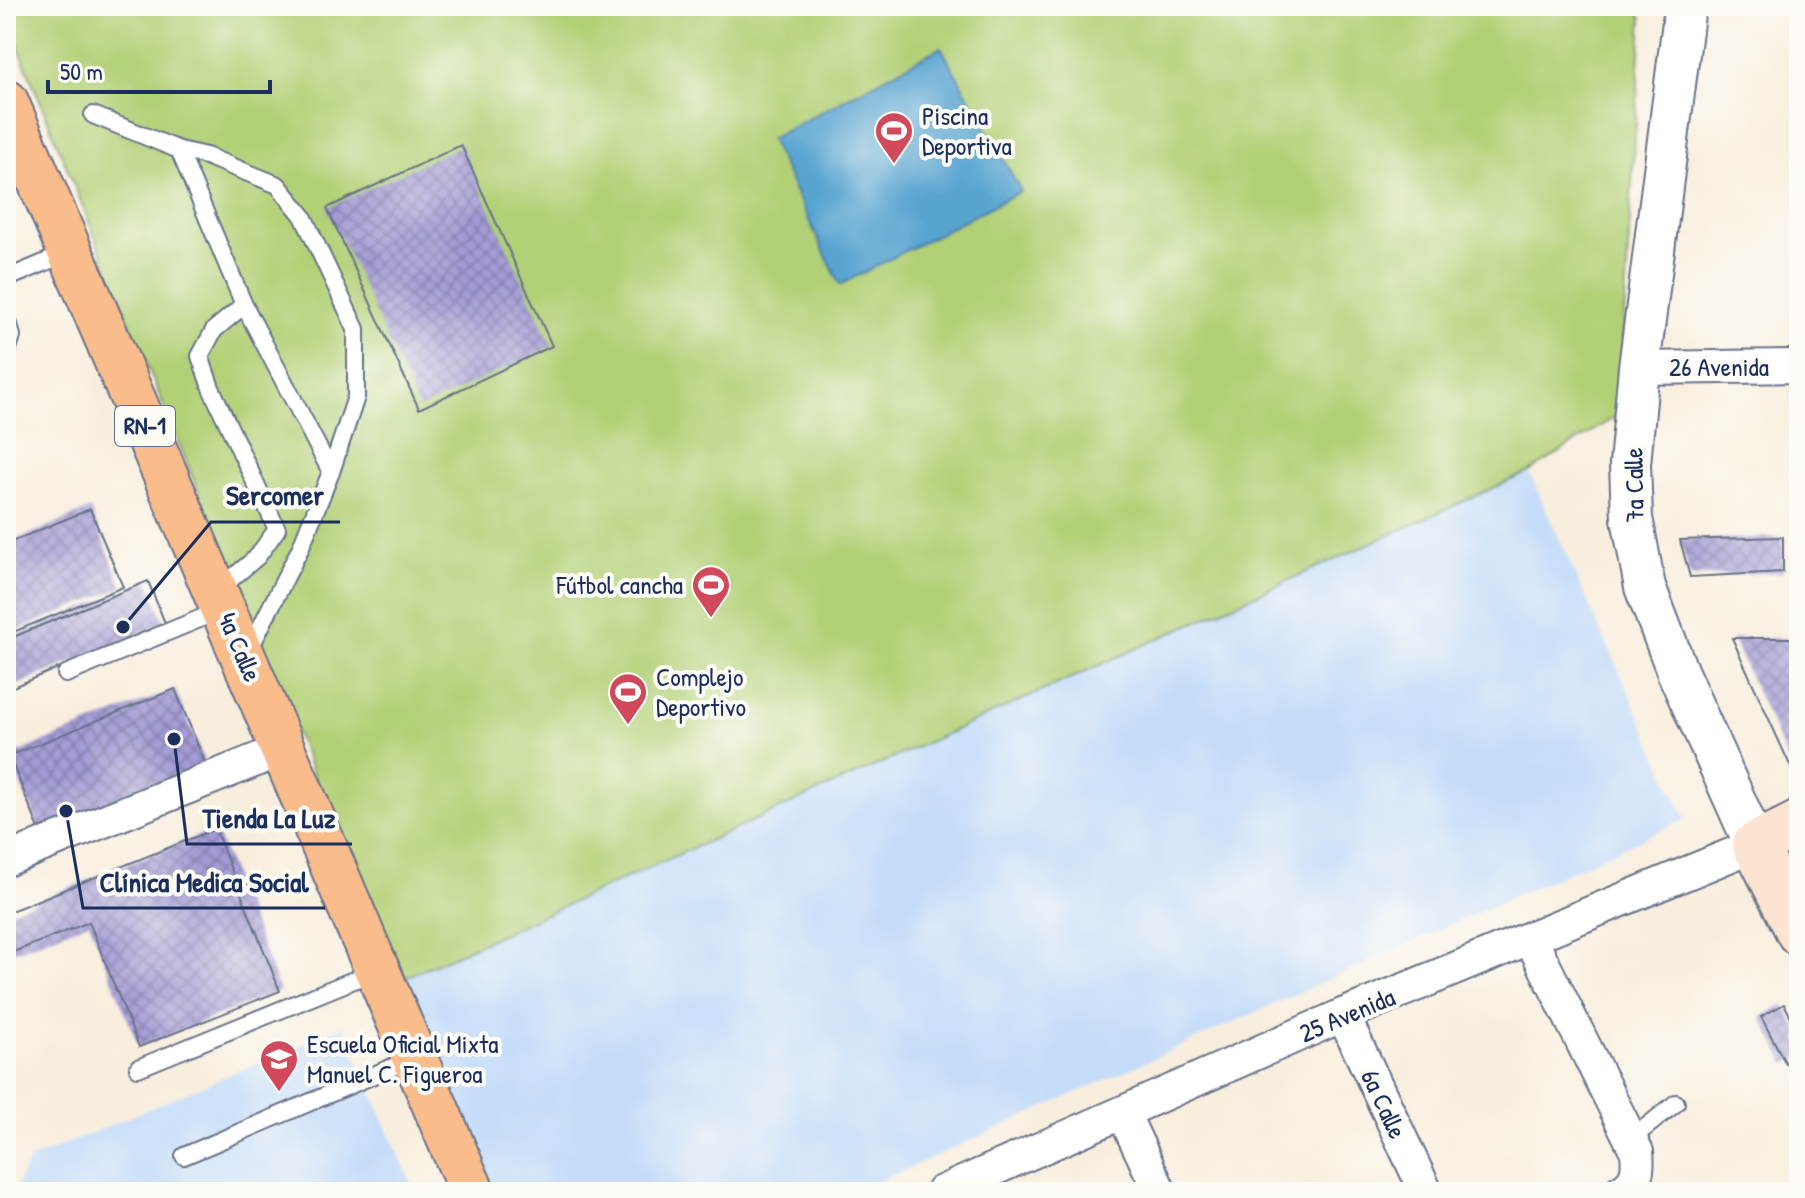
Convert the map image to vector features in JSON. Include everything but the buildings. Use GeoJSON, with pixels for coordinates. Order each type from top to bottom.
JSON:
{"type":"FeatureCollection","features":[{"type":"Feature","properties":{"kind":"main road","name":"4a Calle"},"geometry":{"type":"LineString","coordinates":[[6,102],[273,753],[472,1192]]}},
{"type":"Feature","properties":{"kind":"main road","name":"4a Calle"},"geometry":{"type":"LineString","coordinates":[[6,148],[53,259],[211,604],[245,659],[273,753],[356,979],[449,1192]]}},
{"type":"Feature","properties":{"kind":"main road","name":"25 Avenida"},"geometry":{"type":"LineString","coordinates":[[1755,845],[1799,823]]}},
{"type":"Feature","properties":{"kind":"main road","name":"25 Avenida"},"geometry":{"type":"LineString","coordinates":[[1755,845],[1799,850]]}},
{"type":"Feature","properties":{"kind":"main road","name":"7a Calle"},"geometry":{"type":"LineString","coordinates":[[1755,845],[1799,933]]}},
{"type":"Feature","properties":{"kind":"street","name":"7a Calle"},"geometry":{"type":"LineString","coordinates":[[1685,6],[1639,368],[1630,464],[1632,518],[1645,587],[1678,673],[1755,845]]}},
{"type":"Feature","properties":{"kind":"street","name":"26 Avenida"},"geometry":{"type":"LineString","coordinates":[[1639,368],[1799,366]]}},
{"type":"Feature","properties":{"kind":"street"},"geometry":{"type":"LineString","coordinates":[[6,860],[273,753]]}},
{"type":"Feature","properties":{"kind":"street","name":"25 Avenida"},"geometry":{"type":"LineString","coordinates":[[955,1189],[1343,1015],[1755,845]]}},
{"type":"Feature","properties":{"kind":"street"},"geometry":{"type":"LineString","coordinates":[[1531,939],[1637,1152],[1635,1180],[1619,1192]]}},
{"type":"Feature","properties":{"kind":"street","name":"6a Calle"},"geometry":{"type":"LineString","coordinates":[[1343,1015],[1424,1191]]}},
{"type":"Feature","properties":{"kind":"street"},"geometry":{"type":"LineString","coordinates":[[1123,1113],[1160,1192]]}},
{"type":"Feature","properties":{"kind":"lane"},"geometry":{"type":"LineString","coordinates":[[93,115],[278,185],[303,216],[356,329],[356,397],[331,472],[300,549],[245,659]]}},
{"type":"Feature","properties":{"kind":"lane"},"geometry":{"type":"LineString","coordinates":[[179,150],[244,305],[331,472]]}},
{"type":"Feature","properties":{"kind":"lane"},"geometry":{"type":"LineString","coordinates":[[6,279],[53,259]]}},
{"type":"Feature","properties":{"kind":"lane"},"geometry":{"type":"LineString","coordinates":[[244,305],[214,330],[200,356],[211,388],[277,529],[300,549]]}},
{"type":"Feature","properties":{"kind":"lane"},"geometry":{"type":"LineString","coordinates":[[6,314],[12,336],[6,354]]}},
{"type":"Feature","properties":{"kind":"lane"},"geometry":{"type":"LineString","coordinates":[[66,674],[211,604],[257,557],[277,529]]}},
{"type":"Feature","properties":{"kind":"lane"},"geometry":{"type":"LineString","coordinates":[[138,1068],[356,979]]}},
{"type":"Feature","properties":{"kind":"lane"},"geometry":{"type":"LineString","coordinates":[[184,1156],[395,1066]]}},
{"type":"Feature","properties":{"kind":"lane"},"geometry":{"type":"LineString","coordinates":[[1631,1139],[1676,1103]]}},
{"type":"Feature","properties":{"kind":"shaded area"},"geometry":{"type":"Polygon","coordinates":[[[1529,472],[1686,819],[856,1192],[492,1192],[397,981],[1529,472]]]}},
{"type":"Feature","properties":{"kind":"shaded area","name":"Escuela Oficial Mixta Manuel C. Figueroa"},"geometry":{"type":"Polygon","coordinates":[[[343,1026],[415,1192],[13,1192],[29,1160],[343,1026]]]}},
{"type":"Feature","properties":{"kind":"green space","name":"Complejo Deportivo"},"geometry":{"type":"Polygon","coordinates":[[[6,6],[1634,6],[1642,18],[1618,415],[1529,472],[397,981],[6,17],[6,6]]]}},
{"type":"Feature","properties":{"kind":"water","name":"Piscina Deportiva"},"geometry":{"type":"Polygon","coordinates":[[[941,47],[1021,191],[840,285],[770,139],[941,47]]]}},
{"type":"Feature","properties":{"kind":"place","name":"Piscina Deportiva"},"geometry":{"type":"Point","coordinates":[894,165]}},
{"type":"Feature","properties":{"kind":"place","name":"Fútbol cancha"},"geometry":{"type":"Point","coordinates":[711,619]}},
{"type":"Feature","properties":{"kind":"place","name":"Sercomer"},"geometry":{"type":"Point","coordinates":[123,627]}},
{"type":"Feature","properties":{"kind":"place","name":"Complejo Deportivo"},"geometry":{"type":"Point","coordinates":[628,726]}},
{"type":"Feature","properties":{"kind":"place","name":"Tienda La Luz"},"geometry":{"type":"Point","coordinates":[174,739]}},
{"type":"Feature","properties":{"kind":"place","name":"Clínica Medica Social"},"geometry":{"type":"Point","coordinates":[66,811]}},
{"type":"Feature","properties":{"kind":"place","name":"Escuela Oficial Mixta Manuel C. Figueroa"},"geometry":{"type":"Point","coordinates":[279,1093]}}]}
